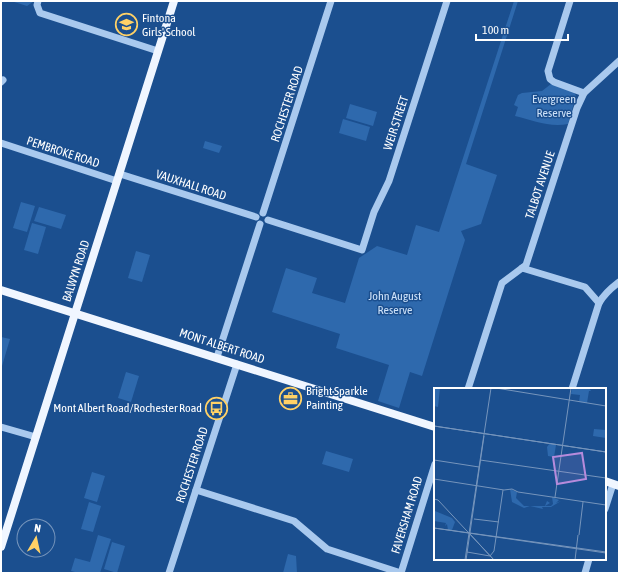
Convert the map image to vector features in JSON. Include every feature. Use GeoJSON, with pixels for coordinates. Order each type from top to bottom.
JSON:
{"type":"FeatureCollection","features":[{"type":"Feature","properties":{"kind":"main road","name":"BALWYN ROAD"},"geometry":{"type":"LineString","coordinates":[[1,547],[174,1]]}},
{"type":"Feature","properties":{"kind":"main road","name":"MONT ALBERT ROAD"},"geometry":{"type":"LineString","coordinates":[[1,290],[434,427]]}},
{"type":"Feature","properties":{"kind":"street","name":"ROCHESTER ROAD"},"geometry":{"type":"LineString","coordinates":[[263,213],[331,1]]}},
{"type":"Feature","properties":{"kind":"street","name":"WEIR STREET"},"geometry":{"type":"LineString","coordinates":[[268,220],[362,250],[374,212],[389,181],[447,1]]}},
{"type":"Feature","properties":{"kind":"street"},"geometry":{"type":"LineString","coordinates":[[570,1],[548,71],[550,79],[554,82],[584,93],[619,61]]}},
{"type":"Feature","properties":{"kind":"street"},"geometry":{"type":"LineString","coordinates":[[38,3],[40,13],[158,51]]}},
{"type":"Feature","properties":{"kind":"street","name":"TALBOT AVENUE"},"geometry":{"type":"LineString","coordinates":[[468,388],[502,283],[526,265],[577,108],[584,93]]}},
{"type":"Feature","properties":{"kind":"street","name":"PEMBROKE ROAD"},"geometry":{"type":"LineString","coordinates":[[1,143],[118,177]]}},
{"type":"Feature","properties":{"kind":"street","name":"VAUXHALL ROAD"},"geometry":{"type":"LineString","coordinates":[[118,177],[256,217]]}},
{"type":"Feature","properties":{"kind":"street"},"geometry":{"type":"LineString","coordinates":[[259,213],[263,213],[267,216],[268,220],[264,224],[260,224],[256,221],[256,217],[259,213]]}},
{"type":"Feature","properties":{"kind":"street"},"geometry":{"type":"LineString","coordinates":[[217,357],[260,224]]}},
{"type":"Feature","properties":{"kind":"street"},"geometry":{"type":"LineString","coordinates":[[522,268],[585,287],[599,303]]}},
{"type":"Feature","properties":{"kind":"street"},"geometry":{"type":"LineString","coordinates":[[572,388],[599,303],[603,296],[619,282]]}},
{"type":"Feature","properties":{"kind":"street","name":"ROCHESTER ROAD"},"geometry":{"type":"LineString","coordinates":[[170,573],[237,364]]}},
{"type":"Feature","properties":{"kind":"street"},"geometry":{"type":"LineString","coordinates":[[1,427],[36,437]]}},
{"type":"Feature","properties":{"kind":"street","name":"FAVERSHAM ROAD"},"geometry":{"type":"LineString","coordinates":[[401,573],[434,467]]}},
{"type":"Feature","properties":{"kind":"street"},"geometry":{"type":"LineString","coordinates":[[606,505],[612,483]]}},
{"type":"Feature","properties":{"kind":"street"},"geometry":{"type":"LineString","coordinates":[[196,490],[294,521],[327,549],[401,573]]}},
{"type":"Feature","properties":{"kind":"street"},"geometry":{"type":"LineString","coordinates":[[586,573],[589,560]]}},
{"type":"Feature","properties":{"kind":"green space"},"geometry":{"type":"Polygon","coordinates":[[[11,1],[34,1],[27,6],[11,1]]]}},
{"type":"Feature","properties":{"kind":"green space","name":"John August Reserve"},"geometry":{"type":"Polygon","coordinates":[[[514,1],[518,1],[466,164],[497,175],[481,224],[461,231],[465,240],[422,376],[410,372],[399,408],[378,401],[389,365],[336,348],[340,334],[272,312],[286,268],[317,278],[312,293],[345,303],[359,258],[377,246],[407,255],[416,225],[439,232],[514,1]]]}},
{"type":"Feature","properties":{"kind":"green space","name":"Evergreen Reserve"},"geometry":{"type":"Polygon","coordinates":[[[551,84],[574,92],[576,96],[568,124],[548,124],[515,116],[518,107],[514,105],[518,95],[522,93],[542,91],[551,84]]]}},
{"type":"Feature","properties":{"kind":"green space"},"geometry":{"type":"Polygon","coordinates":[[[350,104],[377,112],[373,126],[346,118],[350,104]]]}},
{"type":"Feature","properties":{"kind":"green space"},"geometry":{"type":"Polygon","coordinates":[[[343,119],[370,127],[366,141],[339,133],[343,119]]]}},
{"type":"Feature","properties":{"kind":"green space"},"geometry":{"type":"Polygon","coordinates":[[[205,141],[222,146],[219,153],[203,148],[205,141]]]}},
{"type":"Feature","properties":{"kind":"green space"},"geometry":{"type":"Polygon","coordinates":[[[21,202],[35,206],[27,232],[13,228],[21,202]]]}},
{"type":"Feature","properties":{"kind":"green space"},"geometry":{"type":"Polygon","coordinates":[[[39,207],[66,215],[61,229],[34,221],[39,207]]]}},
{"type":"Feature","properties":{"kind":"green space"},"geometry":{"type":"Polygon","coordinates":[[[32,223],[46,227],[38,254],[24,250],[32,223]]]}},
{"type":"Feature","properties":{"kind":"green space"},"geometry":{"type":"Polygon","coordinates":[[[136,251],[150,255],[142,282],[128,278],[136,251]]]}},
{"type":"Feature","properties":{"kind":"green space"},"geometry":{"type":"Polygon","coordinates":[[[1,337],[10,339],[2,366],[1,366],[1,337]]]}},
{"type":"Feature","properties":{"kind":"green space"},"geometry":{"type":"Polygon","coordinates":[[[126,372],[139,376],[131,402],[118,398],[126,372]]]}},
{"type":"Feature","properties":{"kind":"green space"},"geometry":{"type":"Polygon","coordinates":[[[326,451],[353,459],[349,472],[322,464],[326,451]]]}},
{"type":"Feature","properties":{"kind":"green space"},"geometry":{"type":"Polygon","coordinates":[[[92,472],[105,476],[97,502],[84,498],[92,472]]]}},
{"type":"Feature","properties":{"kind":"green space"},"geometry":{"type":"Polygon","coordinates":[[[89,502],[101,506],[93,532],[81,529],[89,502]]]}},
{"type":"Feature","properties":{"kind":"green space"},"geometry":{"type":"Polygon","coordinates":[[[98,535],[111,539],[100,573],[79,573],[71,571],[75,558],[90,562],[98,535]]]}},
{"type":"Feature","properties":{"kind":"green space"},"geometry":{"type":"Polygon","coordinates":[[[112,542],[125,546],[117,573],[104,569],[112,542]]]}},
{"type":"Feature","properties":{"kind":"green space"},"geometry":{"type":"Polygon","coordinates":[[[288,554],[296,556],[297,573],[283,573],[288,554]]]}},
{"type":"Feature","properties":{"kind":"place","name":"Fintona Girls' School"},"geometry":{"type":"Point","coordinates":[126,25]}},
{"type":"Feature","properties":{"kind":"place","name":"Bright Sparkle Painting"},"geometry":{"type":"Point","coordinates":[291,398]}},
{"type":"Feature","properties":{"kind":"place","name":"Mont Albert Road/Rochester Road"},"geometry":{"type":"Point","coordinates":[217,408]}}]}
